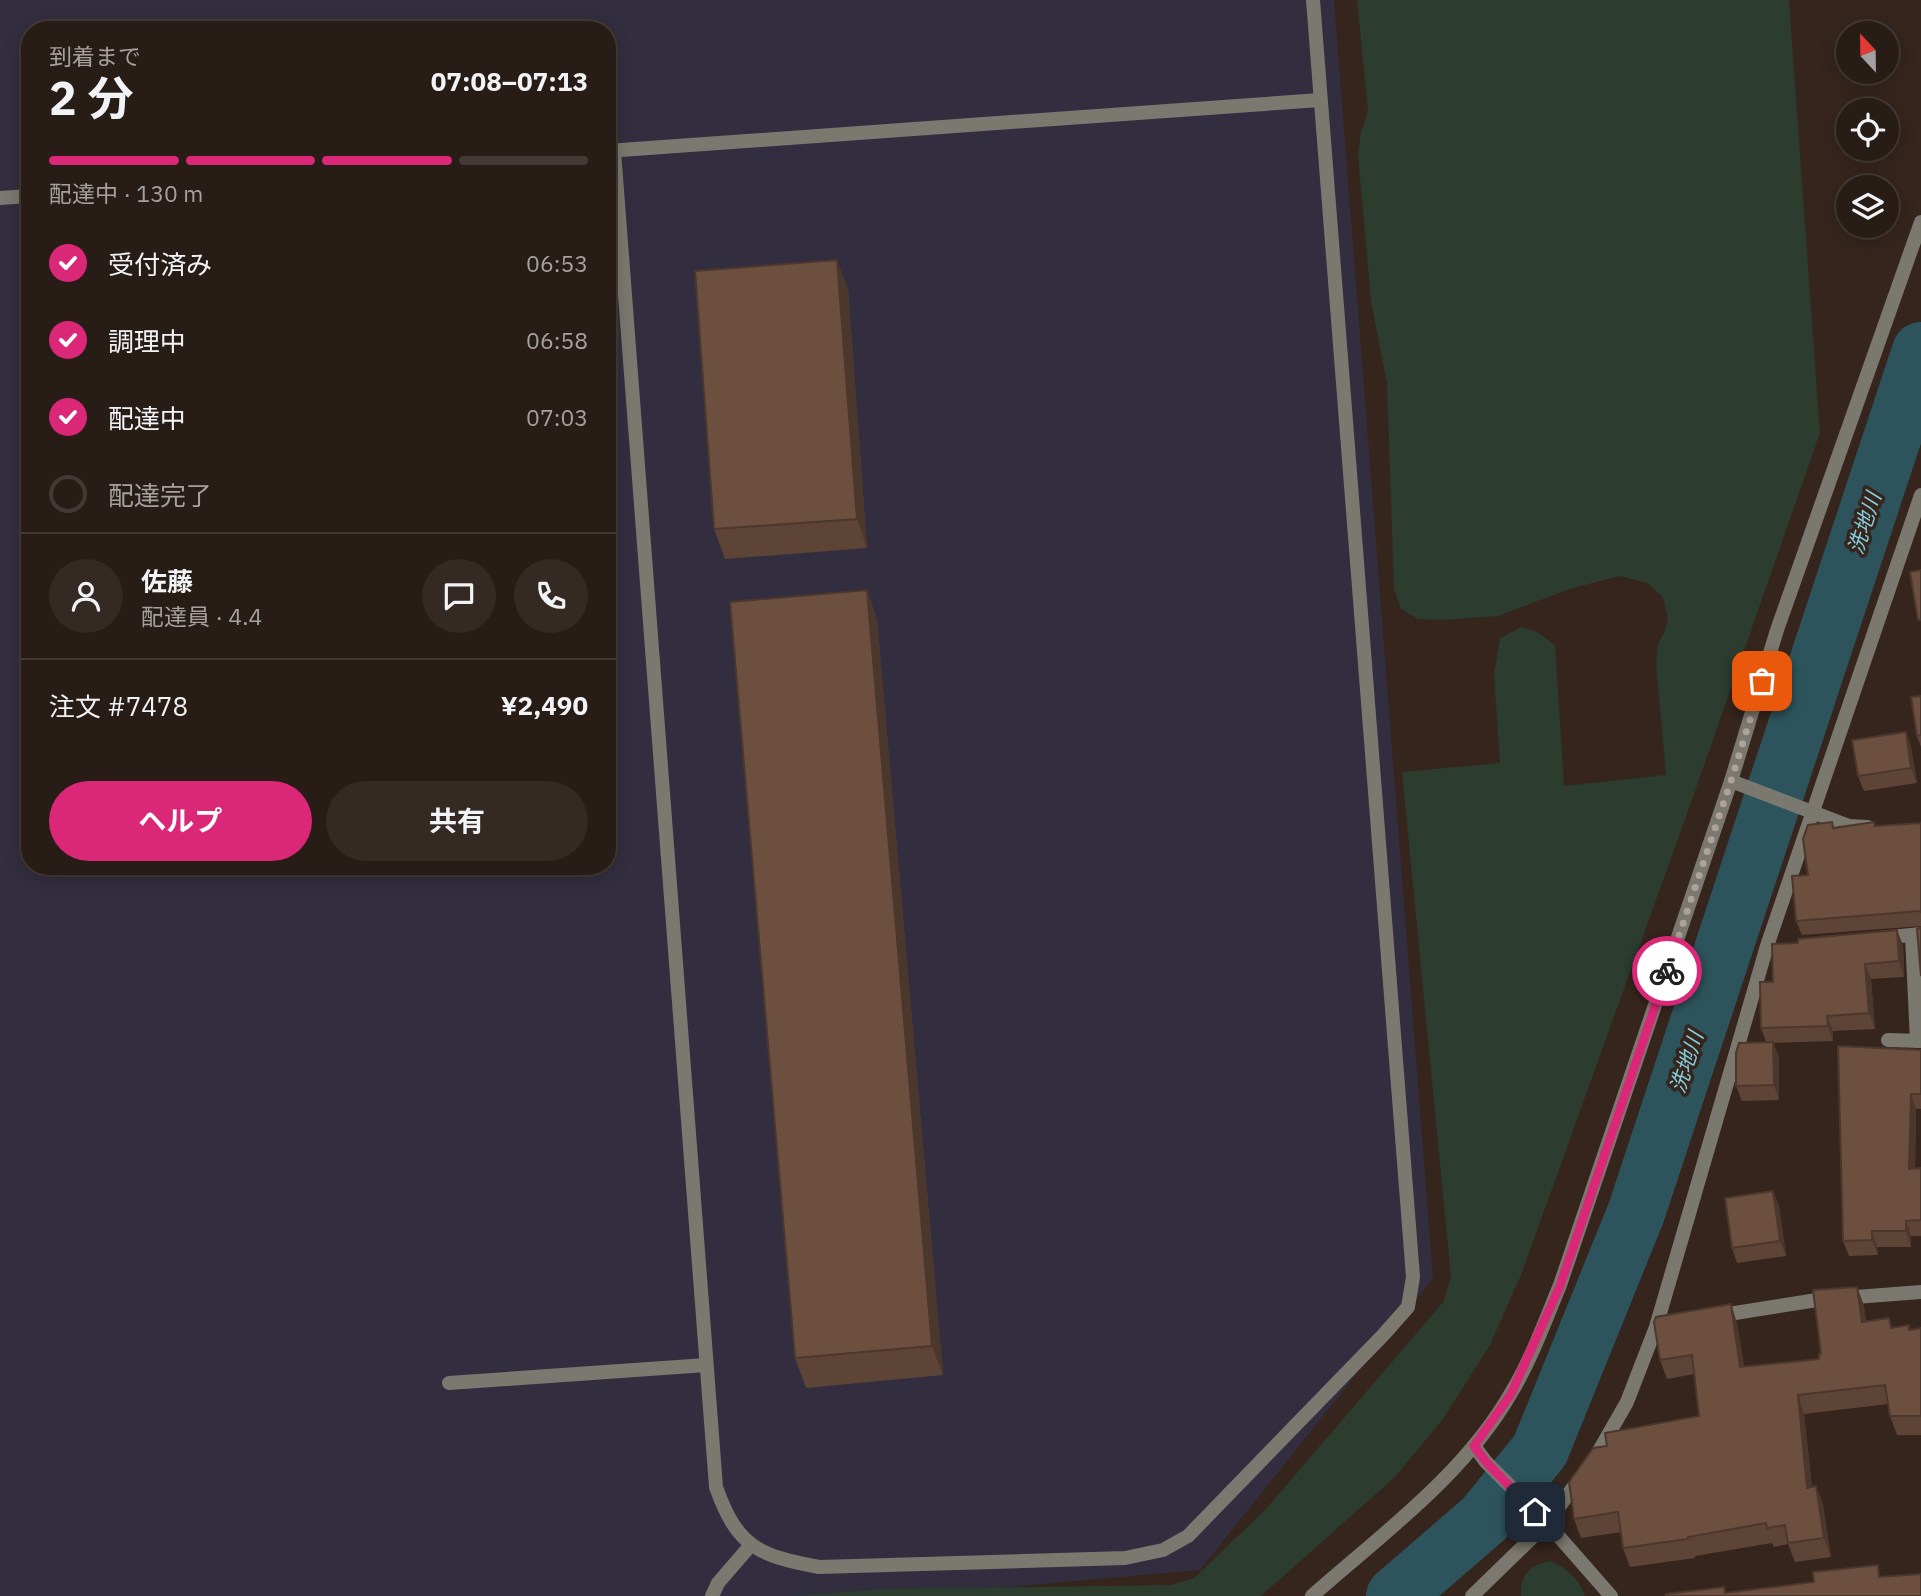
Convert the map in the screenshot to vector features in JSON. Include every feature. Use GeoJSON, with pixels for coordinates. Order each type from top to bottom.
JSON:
{"type":"FeatureCollection","features":[{"type":"Feature","properties":{"kind":"street"},"geometry":{"type":"LineString","coordinates":[[616,227],[716,1488],[726,1517],[750,1546],[779,1560],[819,1567],[1125,1558],[1163,1550],[1188,1536],[1408,1307],[1413,1277],[1313,0]]}},
{"type":"Feature","properties":{"kind":"street"},"geometry":{"type":"LineString","coordinates":[[616,151],[1320,100]]}},
{"type":"Feature","properties":{"kind":"street"},"geometry":{"type":"LineString","coordinates":[[0,198],[21,197]]}},
{"type":"Feature","properties":{"kind":"street"},"geometry":{"type":"LineString","coordinates":[[1312,1596],[1435,1488],[1474,1446],[1511,1394],[1560,1286],[1731,781],[1777,630],[1921,222]]}},
{"type":"Feature","properties":{"kind":"street"},"geometry":{"type":"LineString","coordinates":[[1472,1596],[1547,1523],[1595,1458],[1627,1402],[1662,1326],[1812,813],[1921,495]]}},
{"type":"Feature","properties":{"kind":"street"},"geometry":{"type":"LineString","coordinates":[[1731,781],[1849,826],[1885,827]]}},
{"type":"Feature","properties":{"kind":"street"},"geometry":{"type":"LineString","coordinates":[[1872,939],[1917,935],[1919,1041],[1888,1040]]}},
{"type":"Feature","properties":{"kind":"street"},"geometry":{"type":"LineString","coordinates":[[1695,1320],[1817,1300],[1921,1292]]}},
{"type":"Feature","properties":{"kind":"street"},"geometry":{"type":"LineString","coordinates":[[449,1383],[706,1364]]}},
{"type":"Feature","properties":{"kind":"street"},"geometry":{"type":"LineString","coordinates":[[1474,1446],[1611,1596]]}},
{"type":"Feature","properties":{"kind":"street"},"geometry":{"type":"LineString","coordinates":[[712,1596],[718,1583],[750,1546]]}},
{"type":"Feature","properties":{"kind":"shaded area"},"geometry":{"type":"Polygon","coordinates":[[[0,0],[1334,0],[1433,1278],[1200,1570],[907,1596],[0,1596],[0,0]]]}},
{"type":"Feature","properties":{"kind":"green space"},"geometry":{"type":"Polygon","coordinates":[[[1357,0],[1789,0],[1820,433],[1687,814],[1521,1275],[1490,1345],[1443,1419],[1395,1477],[1261,1596],[792,1596],[882,1589],[1171,1585],[1194,1578],[1265,1510],[1427,1321],[1443,1302],[1451,1277],[1402,772],[1500,763],[1494,675],[1500,638],[1522,627],[1537,632],[1555,645],[1564,786],[1666,775],[1656,663],[1658,644],[1668,619],[1663,597],[1647,583],[1620,576],[1573,588],[1498,616],[1418,619],[1401,609],[1394,589],[1387,384],[1371,301],[1358,155],[1361,132],[1368,111],[1357,0]]]}},
{"type":"Feature","properties":{"kind":"green space"},"geometry":{"type":"Polygon","coordinates":[[[1550,1561],[1571,1574],[1580,1584],[1585,1596],[1521,1596],[1522,1583],[1528,1572],[1537,1565],[1550,1561]]]}},
{"type":"Feature","properties":{"kind":"building"},"geometry":{"type":"Polygon","coordinates":[[[837,260],[857,519],[714,529],[695,271],[837,260]]]}},
{"type":"Feature","properties":{"kind":"building"},"geometry":{"type":"Polygon","coordinates":[[[1921,570],[1921,620],[1918,620],[1910,572],[1921,570]]]}},
{"type":"Feature","properties":{"kind":"building"},"geometry":{"type":"Polygon","coordinates":[[[867,590],[932,1346],[795,1358],[730,602],[867,590]]]}},
{"type":"Feature","properties":{"kind":"building"},"geometry":{"type":"Polygon","coordinates":[[[1921,696],[1921,735],[1917,736],[1911,697],[1921,696]]]}},
{"type":"Feature","properties":{"kind":"building"},"geometry":{"type":"Polygon","coordinates":[[[1906,732],[1911,768],[1858,776],[1852,740],[1906,732]]]}},
{"type":"Feature","properties":{"kind":"building"},"geometry":{"type":"Polygon","coordinates":[[[1832,822],[1833,828],[1874,822],[1875,826],[1921,823],[1921,912],[1796,921],[1792,876],[1808,875],[1803,839],[1808,825],[1832,822]]]}},
{"type":"Feature","properties":{"kind":"building"},"geometry":{"type":"Polygon","coordinates":[[[1921,927],[1921,976],[1917,929],[1921,927]]]}},
{"type":"Feature","properties":{"kind":"building"},"geometry":{"type":"Polygon","coordinates":[[[1897,930],[1899,961],[1865,964],[1869,1013],[1827,1016],[1828,1026],[1761,1028],[1760,982],[1773,982],[1772,944],[1897,930]]]}},
{"type":"Feature","properties":{"kind":"building"},"geometry":{"type":"Polygon","coordinates":[[[1773,1042],[1774,1085],[1736,1086],[1736,1053],[1739,1043],[1773,1042]]]}},
{"type":"Feature","properties":{"kind":"building"},"geometry":{"type":"Polygon","coordinates":[[[1838,1046],[1921,1050],[1921,1094],[1911,1094],[1909,1169],[1921,1168],[1921,1220],[1906,1221],[1906,1231],[1872,1231],[1872,1240],[1843,1241],[1838,1046]]]}},
{"type":"Feature","properties":{"kind":"building"},"geometry":{"type":"Polygon","coordinates":[[[1773,1191],[1780,1241],[1732,1248],[1725,1198],[1773,1191]]]}},
{"type":"Feature","properties":{"kind":"building"},"geometry":{"type":"Polygon","coordinates":[[[1857,1287],[1862,1322],[1889,1318],[1891,1328],[1909,1325],[1909,1330],[1921,1328],[1921,1416],[1890,1416],[1885,1385],[1798,1395],[1807,1488],[1816,1486],[1824,1538],[1788,1543],[1785,1525],[1767,1528],[1766,1523],[1688,1539],[1623,1548],[1618,1512],[1574,1519],[1569,1482],[1593,1448],[1607,1446],[1605,1433],[1699,1416],[1692,1355],[1660,1360],[1654,1322],[1656,1317],[1731,1304],[1740,1367],[1819,1359],[1821,1354],[1813,1290],[1857,1287]]]}},
{"type":"Feature","properties":{"kind":"building"},"geometry":{"type":"Polygon","coordinates":[[[1878,1565],[1879,1577],[1921,1574],[1921,1596],[1666,1596],[1724,1587],[1725,1593],[1814,1582],[1813,1572],[1878,1565]]]}},
{"type":"Feature","properties":{"kind":"waterway","name":"洗地川"},"geometry":{"type":"LineString","coordinates":[[1395,1596],[1484,1519],[1540,1450],[1636,1213],[1921,351]]}},
{"type":"Feature","properties":{"kind":"way so far"},"geometry":{"type":"LineString","coordinates":[[1667,971],[1762,681]]}},
{"type":"Feature","properties":{"kind":"route"},"geometry":{"type":"LineString","coordinates":[[1535,1512],[1474,1446],[1511,1394],[1560,1286],[1667,971]]}}]}
